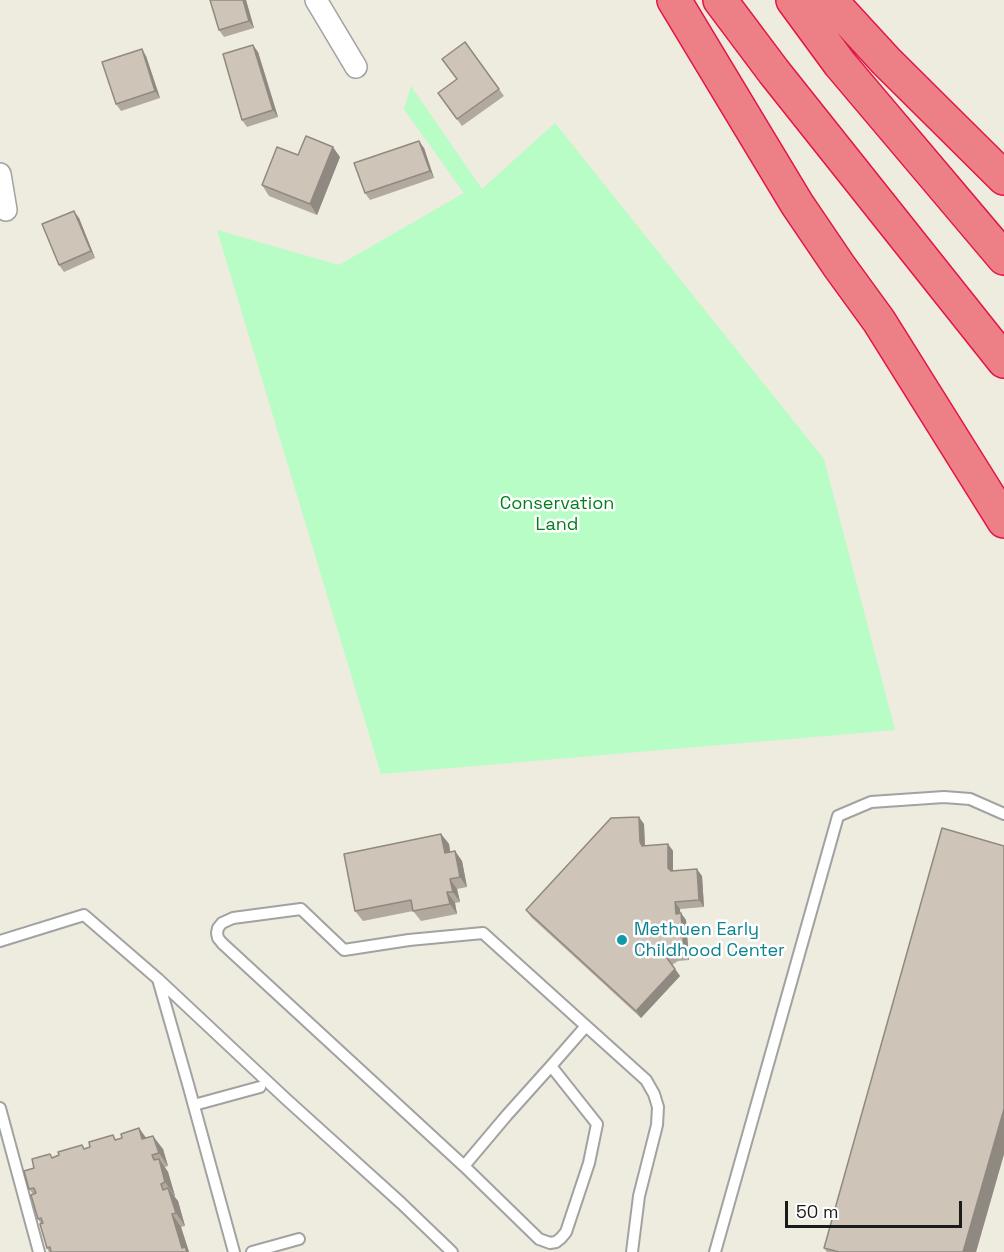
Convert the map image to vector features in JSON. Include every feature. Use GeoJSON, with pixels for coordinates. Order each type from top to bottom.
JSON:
{"type":"FeatureCollection","features":[{"type":"Feature","properties":{"kind":"highway"},"geometry":{"type":"LineString","coordinates":[[674,0],[797,204],[879,321],[1004,521]]}},
{"type":"Feature","properties":{"kind":"highway"},"geometry":{"type":"LineString","coordinates":[[720,0],[781,81],[1004,361]]}},
{"type":"Feature","properties":{"kind":"highway"},"geometry":{"type":"LineString","coordinates":[[793,0],[840,64],[1004,258]]}},
{"type":"Feature","properties":{"kind":"highway"},"geometry":{"type":"LineString","coordinates":[[830,0],[886,61],[1004,178]]}},
{"type":"Feature","properties":{"kind":"street"},"geometry":{"type":"LineString","coordinates":[[316,0],[356,67]]}},
{"type":"Feature","properties":{"kind":"street"},"geometry":{"type":"LineString","coordinates":[[0,174],[6,210]]}},
{"type":"Feature","properties":{"kind":"lane"},"geometry":{"type":"LineString","coordinates":[[715,1252],[838,816],[871,802],[944,797],[969,799],[1004,814]]}},
{"type":"Feature","properties":{"kind":"lane"},"geometry":{"type":"LineString","coordinates":[[551,1066],[597,1124],[589,1163],[566,1232],[556,1242],[550,1243],[539,1239],[464,1166],[222,943],[218,938],[218,928],[222,922],[233,918],[301,909],[345,950],[409,940],[483,933],[646,1080],[654,1094],[658,1107],[657,1125],[639,1196],[632,1252]]}},
{"type":"Feature","properties":{"kind":"lane"},"geometry":{"type":"LineString","coordinates":[[0,941],[84,915],[158,979],[452,1252]]}},
{"type":"Feature","properties":{"kind":"lane"},"geometry":{"type":"LineString","coordinates":[[158,979],[234,1252]]}},
{"type":"Feature","properties":{"kind":"lane"},"geometry":{"type":"LineString","coordinates":[[464,1166],[586,1026]]}},
{"type":"Feature","properties":{"kind":"lane"},"geometry":{"type":"LineString","coordinates":[[194,1105],[260,1087]]}},
{"type":"Feature","properties":{"kind":"lane"},"geometry":{"type":"LineString","coordinates":[[0,1108],[39,1252]]}},
{"type":"Feature","properties":{"kind":"lane"},"geometry":{"type":"LineString","coordinates":[[252,1252],[298,1239]]}},
{"type":"Feature","properties":{"kind":"green space","name":"Conservation Land"},"geometry":{"type":"Polygon","coordinates":[[[411,86],[482,189],[555,123],[824,459],[895,730],[381,774],[217,230],[339,265],[464,193],[404,109],[411,86]]]}},
{"type":"Feature","properties":{"kind":"building"},"geometry":{"type":"Polygon","coordinates":[[[210,0],[243,0],[249,21],[219,30],[210,0]]]}},
{"type":"Feature","properties":{"kind":"building"},"geometry":{"type":"Polygon","coordinates":[[[465,42],[499,89],[457,119],[438,93],[457,79],[442,59],[465,42]]]}},
{"type":"Feature","properties":{"kind":"building"},"geometry":{"type":"Polygon","coordinates":[[[253,45],[273,110],[242,120],[223,54],[253,45]]]}},
{"type":"Feature","properties":{"kind":"building"},"geometry":{"type":"Polygon","coordinates":[[[142,49],[155,91],[116,104],[102,62],[142,49]]]}},
{"type":"Feature","properties":{"kind":"building"},"geometry":{"type":"Polygon","coordinates":[[[306,136],[333,147],[310,204],[262,185],[277,147],[298,155],[306,136]]]}},
{"type":"Feature","properties":{"kind":"building"},"geometry":{"type":"Polygon","coordinates":[[[419,141],[430,171],[365,193],[354,163],[419,141]]]}},
{"type":"Feature","properties":{"kind":"building"},"geometry":{"type":"Polygon","coordinates":[[[74,211],[91,251],[59,265],[42,224],[74,211]]]}},
{"type":"Feature","properties":{"kind":"building","name":"Methuen Early Childhood Center"},"geometry":{"type":"Polygon","coordinates":[[[639,817],[642,846],[668,844],[668,868],[671,871],[697,869],[699,900],[675,902],[676,914],[681,913],[684,953],[673,954],[667,958],[675,969],[636,1011],[526,910],[611,818],[639,817]]]}},
{"type":"Feature","properties":{"kind":"building"},"geometry":{"type":"Polygon","coordinates":[[[942,828],[1004,846],[1004,1109],[963,1252],[839,1252],[824,1248],[942,828]]]}},
{"type":"Feature","properties":{"kind":"building"},"geometry":{"type":"Polygon","coordinates":[[[441,834],[445,853],[455,851],[460,877],[450,879],[453,892],[447,892],[450,904],[413,911],[411,900],[355,911],[344,854],[441,834]]]}},
{"type":"Feature","properties":{"kind":"building"},"geometry":{"type":"Polygon","coordinates":[[[139,1128],[142,1139],[153,1136],[159,1153],[152,1155],[154,1160],[159,1159],[165,1182],[161,1184],[163,1190],[168,1188],[176,1213],[172,1214],[182,1248],[185,1247],[187,1252],[51,1252],[50,1247],[47,1248],[40,1224],[43,1223],[41,1218],[38,1219],[31,1195],[36,1193],[34,1188],[29,1189],[24,1171],[34,1168],[32,1159],[50,1154],[52,1158],[59,1155],[58,1152],[82,1145],[84,1149],[90,1147],[89,1142],[113,1135],[115,1140],[122,1138],[121,1134],[139,1128]]]}},
{"type":"Feature","properties":{"kind":"place","name":"Methuen Early Childhood Center"},"geometry":{"type":"Point","coordinates":[622,940]}}]}
